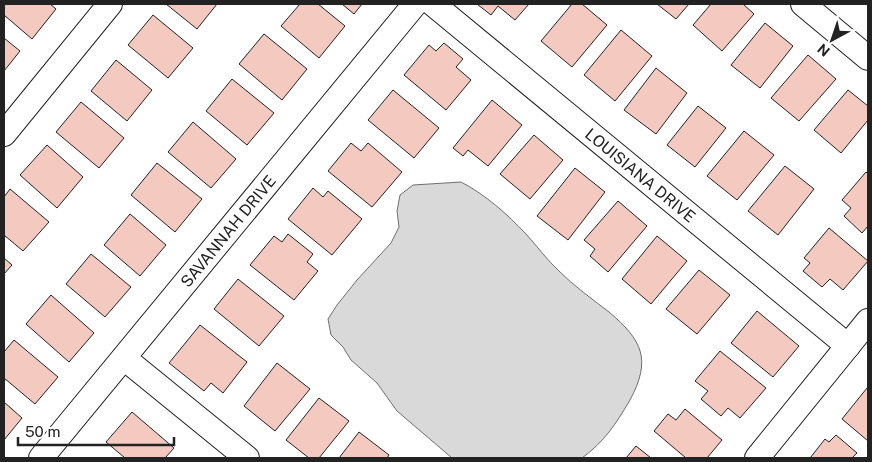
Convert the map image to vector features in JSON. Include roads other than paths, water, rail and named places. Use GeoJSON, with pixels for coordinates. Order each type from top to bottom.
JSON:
{"type":"FeatureCollection","features":[{"type":"Feature","properties":{"kind":"street"},"geometry":{"type":"LineString","coordinates":[[4,134],[110,4]]}},
{"type":"Feature","properties":{"kind":"street","name":"SAVANNAH DRIVE"},"geometry":{"type":"LineString","coordinates":[[41,458],[415,4]]}},
{"type":"Feature","properties":{"kind":"street","name":"LOUISIANA DRIVE"},"geometry":{"type":"LineString","coordinates":[[433,4],[848,346]]}},
{"type":"Feature","properties":{"kind":"street"},"geometry":{"type":"LineString","coordinates":[[803,4],[868,58]]}},
{"type":"Feature","properties":{"kind":"street"},"geometry":{"type":"LineString","coordinates":[[757,458],[868,321]]}},
{"type":"Feature","properties":{"kind":"street"},"geometry":{"type":"LineString","coordinates":[[124,358],[247,458]]}}]}
